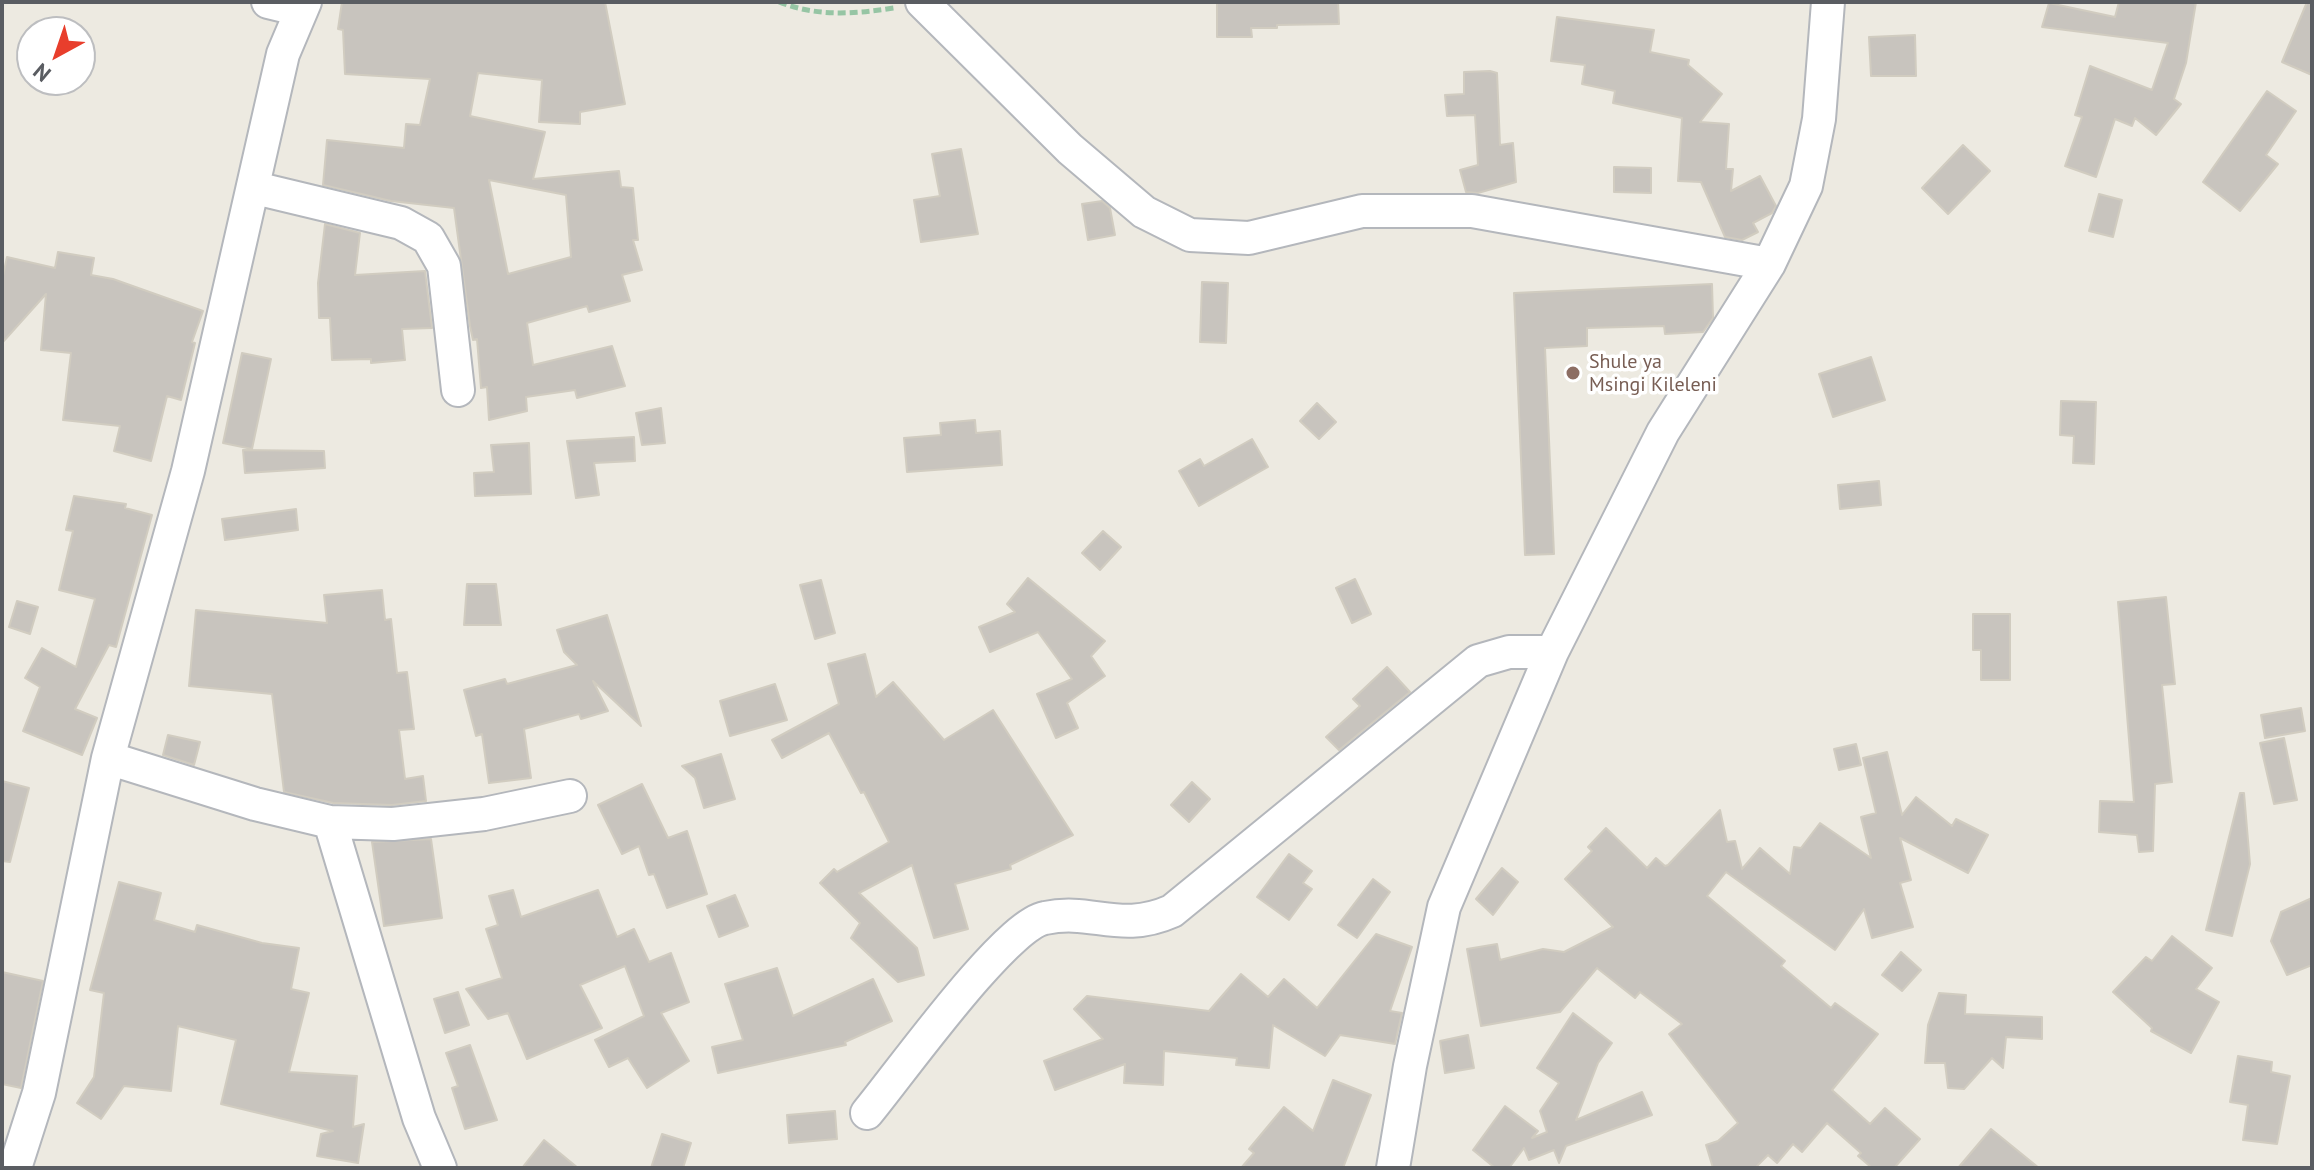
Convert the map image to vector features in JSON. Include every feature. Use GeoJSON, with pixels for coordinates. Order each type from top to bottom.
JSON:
{"type":"FeatureCollection","features":[{"type":"Feature","properties":{"kind":"street"},"geometry":{"type":"LineString","coordinates":[[15,1168],[39,1093],[108,758],[188,471],[255,188],[283,54],[303,6],[268,2]]}},
{"type":"Feature","properties":{"kind":"street"},"geometry":{"type":"LineString","coordinates":[[922,2],[1070,149],[1144,212],[1190,235],[1249,238],[1362,211],[1472,211],[1769,264]]}},
{"type":"Feature","properties":{"kind":"street"},"geometry":{"type":"LineString","coordinates":[[1393,1168],[1410,1066],[1444,907],[1552,652],[1663,432],[1769,264],[1806,186],[1819,119],[1828,2]]}},
{"type":"Feature","properties":{"kind":"street"},"geometry":{"type":"LineString","coordinates":[[255,188],[401,223],[428,238],[444,266],[458,390]]}},
{"type":"Feature","properties":{"kind":"street"},"geometry":{"type":"LineString","coordinates":[[867,1113],[1012,938],[1042,918],[1078,917],[1122,924],[1148,922],[1172,911],[1478,661],[1509,652],[1552,652]]}},
{"type":"Feature","properties":{"kind":"street"},"geometry":{"type":"LineString","coordinates":[[108,758],[255,804],[330,822],[393,824],[484,814],[570,796]]}},
{"type":"Feature","properties":{"kind":"street"},"geometry":{"type":"LineString","coordinates":[[330,822],[419,1118],[440,1168]]}},
{"type":"Feature","properties":{"kind":"path"},"geometry":{"type":"LineString","coordinates":[[779,2],[801,11],[857,14],[922,2]]}},
{"type":"Feature","properties":{"kind":"building"},"geometry":{"type":"Polygon","coordinates":[[[342,2],[605,2],[625,104],[580,112],[580,124],[539,122],[542,80],[478,73],[470,116],[545,132],[533,179],[619,171],[621,187],[633,188],[638,240],[633,240],[642,270],[622,275],[630,301],[589,312],[587,306],[527,323],[533,365],[612,346],[625,386],[577,398],[575,390],[526,397],[527,411],[489,420],[487,387],[481,388],[477,339],[473,340],[470,326],[454,208],[391,201],[323,185],[327,140],[404,148],[406,124],[420,125],[430,79],[345,74],[343,30],[338,29],[342,2]],[[489,180],[508,274],[571,257],[566,195],[489,180]]]}},
{"type":"Feature","properties":{"kind":"building"},"geometry":{"type":"Polygon","coordinates":[[[1217,2],[1338,2],[1339,24],[1277,25],[1277,28],[1251,28],[1252,37],[1217,37],[1217,2]]]}},
{"type":"Feature","properties":{"kind":"building"},"geometry":{"type":"Polygon","coordinates":[[[2119,2],[2196,2],[2186,63],[2174,99],[2181,104],[2156,135],[2135,118],[2132,126],[2115,119],[2096,177],[2065,166],[2082,117],[2075,115],[2090,66],[2152,90],[2168,43],[2042,27],[2049,3],[2115,17],[2119,2]]]}},
{"type":"Feature","properties":{"kind":"building"},"geometry":{"type":"Polygon","coordinates":[[[2307,2],[2312,2],[2312,75],[2282,62],[2307,2]]]}},
{"type":"Feature","properties":{"kind":"building"},"geometry":{"type":"Polygon","coordinates":[[[1557,17],[1654,30],[1650,52],[1689,60],[1688,65],[1722,94],[1700,122],[1729,124],[1726,169],[1733,169],[1731,191],[1760,176],[1776,206],[1772,213],[1753,223],[1758,232],[1742,240],[1725,237],[1701,182],[1678,181],[1682,118],[1613,103],[1615,91],[1582,84],[1585,65],[1551,61],[1557,17]]]}},
{"type":"Feature","properties":{"kind":"building"},"geometry":{"type":"Polygon","coordinates":[[[1915,35],[1916,76],[1871,76],[1869,37],[1915,35]]]}},
{"type":"Feature","properties":{"kind":"building"},"geometry":{"type":"Polygon","coordinates":[[[1464,72],[1497,73],[1500,145],[1513,143],[1516,182],[1478,193],[1466,192],[1460,170],[1478,165],[1475,115],[1447,116],[1445,95],[1464,94],[1464,72]]]}},
{"type":"Feature","properties":{"kind":"building"},"geometry":{"type":"Polygon","coordinates":[[[2267,91],[2296,111],[2266,155],[2278,164],[2240,211],[2203,182],[2267,91]]]}},
{"type":"Feature","properties":{"kind":"building"},"geometry":{"type":"Polygon","coordinates":[[[1963,145],[1990,171],[1948,214],[1922,188],[1963,145]]]}},
{"type":"Feature","properties":{"kind":"building"},"geometry":{"type":"Polygon","coordinates":[[[961,149],[978,234],[921,242],[914,200],[940,196],[932,154],[961,149]]]}},
{"type":"Feature","properties":{"kind":"building"},"geometry":{"type":"Polygon","coordinates":[[[1614,167],[1651,168],[1651,193],[1614,192],[1614,167]]]}},
{"type":"Feature","properties":{"kind":"building"},"geometry":{"type":"Polygon","coordinates":[[[2099,194],[2122,200],[2113,237],[2089,231],[2099,194]]]}},
{"type":"Feature","properties":{"kind":"building"},"geometry":{"type":"Polygon","coordinates":[[[1102,201],[1110,208],[1115,235],[1088,240],[1082,204],[1102,201]]]}},
{"type":"Feature","properties":{"kind":"building"},"geometry":{"type":"Polygon","coordinates":[[[325,224],[360,233],[355,275],[425,271],[432,328],[402,329],[405,360],[371,363],[371,359],[332,360],[330,318],[319,318],[318,283],[325,224]]]}},
{"type":"Feature","properties":{"kind":"building"},"geometry":{"type":"Polygon","coordinates":[[[58,252],[94,258],[91,275],[113,279],[203,311],[192,342],[195,343],[181,400],[167,396],[151,461],[114,451],[120,426],[63,420],[71,353],[41,350],[46,294],[2,343],[2,280],[7,257],[55,268],[58,252]]]}},
{"type":"Feature","properties":{"kind":"building"},"geometry":{"type":"Polygon","coordinates":[[[1202,282],[1228,283],[1226,343],[1200,342],[1202,282]]]}},
{"type":"Feature","properties":{"kind":"building"},"geometry":{"type":"Polygon","coordinates":[[[1712,284],[1713,318],[1703,332],[1665,334],[1664,326],[1587,328],[1587,346],[1545,348],[1554,554],[1525,555],[1514,293],[1712,284]]]}},
{"type":"Feature","properties":{"kind":"building"},"geometry":{"type":"Polygon","coordinates":[[[242,353],[271,359],[252,449],[223,443],[242,353]]]}},
{"type":"Feature","properties":{"kind":"building"},"geometry":{"type":"Polygon","coordinates":[[[1871,357],[1885,400],[1833,417],[1819,374],[1871,357]]]}},
{"type":"Feature","properties":{"kind":"building"},"geometry":{"type":"Polygon","coordinates":[[[2061,401],[2096,402],[2094,464],[2073,463],[2074,436],[2060,435],[2061,401]]]}},
{"type":"Feature","properties":{"kind":"building"},"geometry":{"type":"Polygon","coordinates":[[[1317,403],[1336,422],[1319,439],[1300,421],[1317,403]]]}},
{"type":"Feature","properties":{"kind":"building"},"geometry":{"type":"Polygon","coordinates":[[[661,408],[665,443],[642,445],[636,413],[661,408]]]}},
{"type":"Feature","properties":{"kind":"building"},"geometry":{"type":"Polygon","coordinates":[[[975,420],[976,433],[1000,431],[1002,465],[907,472],[904,438],[941,435],[940,423],[975,420]]]}},
{"type":"Feature","properties":{"kind":"building"},"geometry":{"type":"Polygon","coordinates":[[[634,437],[635,461],[594,463],[599,495],[576,498],[567,441],[634,437]]]}},
{"type":"Feature","properties":{"kind":"building"},"geometry":{"type":"Polygon","coordinates":[[[1252,439],[1268,467],[1199,506],[1179,471],[1200,459],[1204,466],[1252,439]]]}},
{"type":"Feature","properties":{"kind":"building"},"geometry":{"type":"Polygon","coordinates":[[[529,443],[531,494],[475,496],[474,473],[494,472],[491,445],[529,443]]]}},
{"type":"Feature","properties":{"kind":"building"},"geometry":{"type":"Polygon","coordinates":[[[243,450],[324,451],[325,468],[245,473],[243,450]]]}},
{"type":"Feature","properties":{"kind":"building"},"geometry":{"type":"Polygon","coordinates":[[[1879,481],[1881,505],[1840,509],[1838,485],[1879,481]]]}},
{"type":"Feature","properties":{"kind":"building"},"geometry":{"type":"Polygon","coordinates":[[[74,496],[126,504],[125,508],[152,515],[116,647],[109,645],[75,709],[97,718],[82,755],[23,731],[40,687],[25,678],[42,648],[76,667],[95,599],[59,590],[73,531],[66,530],[74,496]]]}},
{"type":"Feature","properties":{"kind":"building"},"geometry":{"type":"Polygon","coordinates":[[[296,509],[298,530],[225,540],[222,519],[296,509]]]}},
{"type":"Feature","properties":{"kind":"building"},"geometry":{"type":"Polygon","coordinates":[[[1103,531],[1121,547],[1100,570],[1082,553],[1103,531]]]}},
{"type":"Feature","properties":{"kind":"building"},"geometry":{"type":"Polygon","coordinates":[[[1028,578],[1105,641],[1091,656],[1105,676],[1067,703],[1078,728],[1056,738],[1037,694],[1072,679],[1038,632],[990,652],[979,627],[1015,612],[1007,604],[1028,578]]]}},
{"type":"Feature","properties":{"kind":"building"},"geometry":{"type":"Polygon","coordinates":[[[1355,579],[1371,614],[1352,623],[1336,588],[1355,579]]]}},
{"type":"Feature","properties":{"kind":"building"},"geometry":{"type":"Polygon","coordinates":[[[821,580],[835,633],[815,639],[800,585],[821,580]]]}},
{"type":"Feature","properties":{"kind":"building"},"geometry":{"type":"Polygon","coordinates":[[[467,584],[496,584],[501,625],[464,625],[467,584]]]}},
{"type":"Feature","properties":{"kind":"building"},"geometry":{"type":"Polygon","coordinates":[[[382,590],[385,620],[391,619],[397,673],[407,672],[414,729],[399,730],[405,779],[423,776],[426,801],[392,805],[333,803],[284,792],[272,694],[189,686],[196,610],[327,623],[324,595],[382,590]]]}},
{"type":"Feature","properties":{"kind":"building"},"geometry":{"type":"Polygon","coordinates":[[[2166,597],[2175,684],[2162,685],[2172,782],[2155,784],[2153,851],[2139,852],[2137,835],[2099,832],[2100,801],[2134,802],[2118,602],[2166,597]]]}},
{"type":"Feature","properties":{"kind":"building"},"geometry":{"type":"Polygon","coordinates":[[[17,601],[38,607],[30,634],[9,627],[17,601]]]}},
{"type":"Feature","properties":{"kind":"building"},"geometry":{"type":"Polygon","coordinates":[[[1973,614],[2010,614],[2010,680],[1981,680],[1981,650],[1973,650],[1973,614]]]}},
{"type":"Feature","properties":{"kind":"building"},"geometry":{"type":"Polygon","coordinates":[[[607,615],[641,726],[593,681],[608,711],[581,719],[579,714],[524,729],[531,778],[489,783],[482,734],[476,736],[464,690],[505,679],[507,684],[577,665],[564,652],[557,630],[607,615]]]}},
{"type":"Feature","properties":{"kind":"building"},"geometry":{"type":"Polygon","coordinates":[[[865,654],[876,697],[893,682],[944,740],[993,710],[1073,835],[1010,865],[1011,869],[955,884],[968,929],[934,938],[912,865],[859,893],[917,948],[924,975],[898,982],[851,938],[860,923],[820,883],[834,869],[837,872],[889,842],[864,792],[861,793],[829,733],[782,758],[772,740],[839,704],[828,664],[865,654]]]}},
{"type":"Feature","properties":{"kind":"building"},"geometry":{"type":"Polygon","coordinates":[[[1387,667],[1410,692],[1339,750],[1326,737],[1360,706],[1353,699],[1387,667]]]}},
{"type":"Feature","properties":{"kind":"building"},"geometry":{"type":"Polygon","coordinates":[[[775,684],[787,720],[730,736],[720,701],[775,684]]]}},
{"type":"Feature","properties":{"kind":"building"},"geometry":{"type":"Polygon","coordinates":[[[2301,708],[2305,731],[2265,738],[2261,715],[2301,708]]]}},
{"type":"Feature","properties":{"kind":"building"},"geometry":{"type":"Polygon","coordinates":[[[168,735],[200,742],[194,765],[163,755],[168,735]]]}},
{"type":"Feature","properties":{"kind":"building"},"geometry":{"type":"Polygon","coordinates":[[[2284,738],[2297,800],[2274,804],[2260,743],[2284,738]]]}},
{"type":"Feature","properties":{"kind":"building"},"geometry":{"type":"Polygon","coordinates":[[[1856,744],[1861,765],[1839,770],[1834,749],[1856,744]]]}},
{"type":"Feature","properties":{"kind":"building"},"geometry":{"type":"Polygon","coordinates":[[[1887,752],[1902,815],[1916,797],[1952,826],[1956,819],[1988,835],[1968,873],[1900,838],[1911,880],[1900,883],[1913,927],[1872,938],[1864,909],[1835,950],[1726,872],[1707,896],[1785,961],[1781,966],[1831,1008],[1835,1003],[1878,1034],[1832,1090],[1870,1124],[1885,1108],[1920,1139],[1894,1168],[1872,1168],[1858,1156],[1861,1153],[1827,1123],[1802,1152],[1793,1144],[1777,1163],[1768,1155],[1755,1168],[1713,1168],[1706,1145],[1718,1141],[1738,1123],[1669,1034],[1682,1024],[1640,992],[1635,998],[1597,968],[1560,1012],[1481,1026],[1467,949],[1497,944],[1500,960],[1543,949],[1564,952],[1613,927],[1565,879],[1592,851],[1588,847],[1606,828],[1647,868],[1656,858],[1668,865],[1720,810],[1727,842],[1735,841],[1742,869],[1760,848],[1790,874],[1794,847],[1801,848],[1820,823],[1871,858],[1861,817],[1876,813],[1863,758],[1887,752]]]}},
{"type":"Feature","properties":{"kind":"building"},"geometry":{"type":"Polygon","coordinates":[[[721,754],[735,799],[704,808],[695,778],[682,766],[721,754]]]}},
{"type":"Feature","properties":{"kind":"building"},"geometry":{"type":"Polygon","coordinates":[[[2,781],[29,788],[10,862],[2,861],[2,781]]]}},
{"type":"Feature","properties":{"kind":"building"},"geometry":{"type":"Polygon","coordinates":[[[1192,782],[1210,799],[1189,822],[1171,805],[1192,782]]]}},
{"type":"Feature","properties":{"kind":"building"},"geometry":{"type":"Polygon","coordinates":[[[642,784],[668,838],[687,831],[707,894],[667,908],[654,874],[649,875],[639,846],[622,854],[598,805],[642,784]]]}},
{"type":"Feature","properties":{"kind":"building"},"geometry":{"type":"Polygon","coordinates":[[[2240,793],[2244,793],[2250,864],[2232,936],[2206,930],[2240,793]]]}},
{"type":"Feature","properties":{"kind":"building"},"geometry":{"type":"Polygon","coordinates":[[[431,839],[442,918],[384,926],[372,842],[431,839]]]}},
{"type":"Feature","properties":{"kind":"building"},"geometry":{"type":"Polygon","coordinates":[[[1289,854],[1312,871],[1303,883],[1312,889],[1289,920],[1257,897],[1289,854]]]}},
{"type":"Feature","properties":{"kind":"building"},"geometry":{"type":"Polygon","coordinates":[[[1502,868],[1518,882],[1493,915],[1476,899],[1502,868]]]}},
{"type":"Feature","properties":{"kind":"building"},"geometry":{"type":"Polygon","coordinates":[[[1373,879],[1390,892],[1357,938],[1338,925],[1373,879]]]}},
{"type":"Feature","properties":{"kind":"building"},"geometry":{"type":"Polygon","coordinates":[[[119,882],[161,893],[154,920],[195,932],[197,925],[262,943],[299,948],[291,989],[309,993],[289,1072],[357,1076],[353,1127],[364,1124],[358,1163],[317,1156],[321,1134],[333,1131],[221,1104],[236,1040],[178,1026],[171,1091],[124,1086],[101,1119],[77,1103],[94,1077],[104,993],[90,990],[119,882]]]}},
{"type":"Feature","properties":{"kind":"building"},"geometry":{"type":"Polygon","coordinates":[[[513,890],[521,917],[598,890],[617,937],[634,929],[649,962],[671,953],[689,1002],[661,1013],[689,1061],[647,1088],[628,1058],[609,1067],[595,1040],[644,1016],[625,966],[580,985],[602,1028],[527,1059],[508,1013],[488,1019],[466,989],[502,978],[486,929],[498,925],[489,896],[513,890]]]}},
{"type":"Feature","properties":{"kind":"building"},"geometry":{"type":"Polygon","coordinates":[[[735,895],[748,926],[719,937],[707,906],[735,895]]]}},
{"type":"Feature","properties":{"kind":"building"},"geometry":{"type":"Polygon","coordinates":[[[2312,898],[2312,965],[2287,975],[2271,941],[2281,912],[2312,898]]]}},
{"type":"Feature","properties":{"kind":"building"},"geometry":{"type":"Polygon","coordinates":[[[1376,934],[1412,947],[1390,1011],[1402,1013],[1395,1044],[1340,1035],[1325,1056],[1273,1025],[1269,1068],[1236,1065],[1237,1058],[1164,1051],[1163,1085],[1124,1083],[1125,1064],[1055,1090],[1044,1061],[1103,1039],[1074,1009],[1087,996],[1209,1011],[1241,974],[1268,997],[1284,979],[1317,1008],[1376,934]]]}},
{"type":"Feature","properties":{"kind":"building"},"geometry":{"type":"Polygon","coordinates":[[[2172,936],[2212,968],[2196,989],[2219,1002],[2191,1053],[2151,1031],[2152,1028],[2113,992],[2146,957],[2152,961],[2172,936]]]}},
{"type":"Feature","properties":{"kind":"building"},"geometry":{"type":"Polygon","coordinates":[[[1901,952],[1921,970],[1902,991],[1882,975],[1901,952]]]}},
{"type":"Feature","properties":{"kind":"building"},"geometry":{"type":"Polygon","coordinates":[[[777,968],[793,1016],[873,979],[892,1021],[845,1042],[846,1045],[718,1073],[712,1047],[743,1040],[725,984],[777,968]]]}},
{"type":"Feature","properties":{"kind":"building"},"geometry":{"type":"Polygon","coordinates":[[[2,972],[43,981],[21,1088],[2,1084],[2,972]]]}},
{"type":"Feature","properties":{"kind":"building"},"geometry":{"type":"Polygon","coordinates":[[[458,992],[469,1025],[445,1033],[434,999],[458,992]]]}},
{"type":"Feature","properties":{"kind":"building"},"geometry":{"type":"Polygon","coordinates":[[[1939,993],[1966,995],[1965,1014],[2042,1017],[2042,1039],[2006,1037],[2003,1068],[1992,1058],[1964,1089],[1948,1088],[1945,1063],[1925,1063],[1928,1025],[1939,993]]]}},
{"type":"Feature","properties":{"kind":"building"},"geometry":{"type":"Polygon","coordinates":[[[1573,1013],[1612,1043],[1598,1063],[1576,1120],[1642,1092],[1652,1115],[1566,1146],[1559,1163],[1554,1150],[1529,1160],[1524,1148],[1509,1168],[1495,1168],[1473,1150],[1505,1106],[1538,1131],[1532,1138],[1547,1132],[1540,1111],[1559,1083],[1537,1068],[1573,1013]]]}},
{"type":"Feature","properties":{"kind":"building"},"geometry":{"type":"Polygon","coordinates":[[[1468,1035],[1474,1068],[1445,1073],[1440,1041],[1468,1035]]]}},
{"type":"Feature","properties":{"kind":"building"},"geometry":{"type":"Polygon","coordinates":[[[470,1045],[497,1120],[465,1129],[452,1088],[458,1086],[446,1053],[470,1045]]]}},
{"type":"Feature","properties":{"kind":"building"},"geometry":{"type":"Polygon","coordinates":[[[2238,1056],[2272,1062],[2271,1072],[2290,1076],[2277,1144],[2243,1140],[2248,1105],[2230,1102],[2238,1056]]]}},
{"type":"Feature","properties":{"kind":"building"},"geometry":{"type":"Polygon","coordinates":[[[1333,1080],[1371,1095],[1343,1168],[1241,1168],[1254,1153],[1249,1149],[1284,1107],[1313,1131],[1333,1080]]]}},
{"type":"Feature","properties":{"kind":"building"},"geometry":{"type":"Polygon","coordinates":[[[835,1111],[837,1139],[789,1143],[787,1115],[835,1111]]]}},
{"type":"Feature","properties":{"kind":"building"},"geometry":{"type":"Polygon","coordinates":[[[1991,1129],[2039,1168],[1958,1168],[1991,1129]]]}},
{"type":"Feature","properties":{"kind":"building"},"geometry":{"type":"Polygon","coordinates":[[[662,1134],[691,1143],[683,1168],[651,1168],[662,1134]]]}},
{"type":"Feature","properties":{"kind":"building"},"geometry":{"type":"Polygon","coordinates":[[[544,1140],[578,1168],[522,1168],[544,1140]]]}},
{"type":"Feature","properties":{"kind":"place","name":"Shule ya Msingi Kileleni"},"geometry":{"type":"Point","coordinates":[1573,373]}}]}
